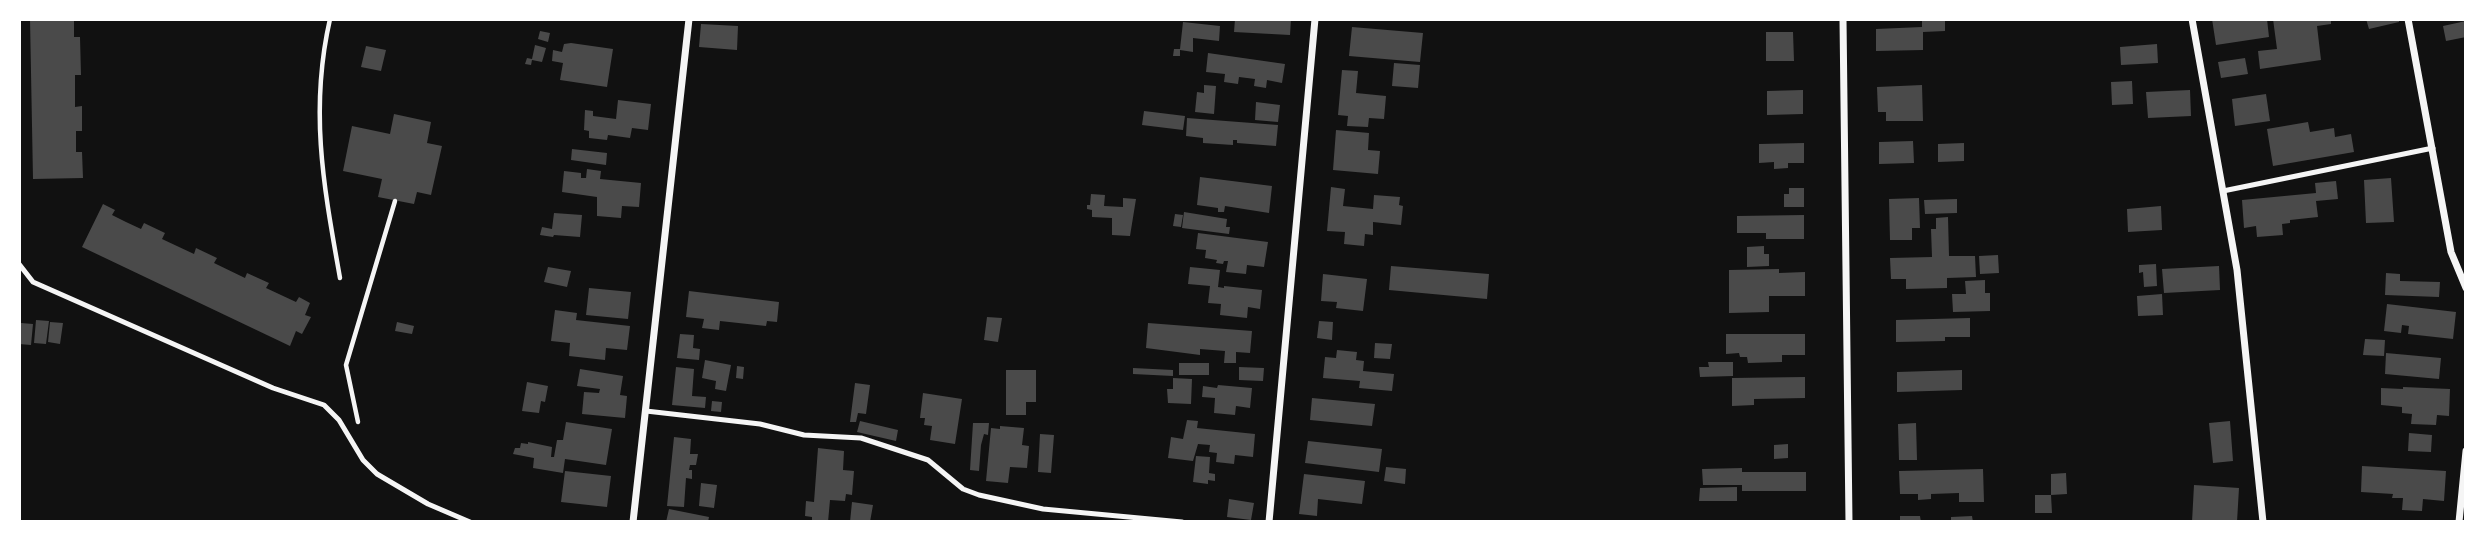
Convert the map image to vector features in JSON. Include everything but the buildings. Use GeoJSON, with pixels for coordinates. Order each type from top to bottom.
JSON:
{"type":"FeatureCollection","features":[{"type":"Feature","properties":{"kind":"street"},"geometry":{"type":"LineString","coordinates":[[633,522],[689,19]]}},
{"type":"Feature","properties":{"kind":"street"},"geometry":{"type":"LineString","coordinates":[[1269,522],[1315,19]]}},
{"type":"Feature","properties":{"kind":"street"},"geometry":{"type":"LineString","coordinates":[[1843,19],[1849,522]]}},
{"type":"Feature","properties":{"kind":"street"},"geometry":{"type":"LineString","coordinates":[[2192,19],[2236,270],[2263,522]]}},
{"type":"Feature","properties":{"kind":"street"},"geometry":{"type":"LineString","coordinates":[[2408,19],[2451,252],[2466,288]]}},
{"type":"Feature","properties":{"kind":"street"},"geometry":{"type":"LineString","coordinates":[[2459,522],[2466,451]]}},
{"type":"Feature","properties":{"kind":"lane"},"geometry":{"type":"LineString","coordinates":[[2223,191],[2433,148]]}},
{"type":"Feature","properties":{"kind":"lane"},"geometry":{"type":"LineString","coordinates":[[19,264],[33,282],[273,388],[324,405],[339,420],[363,460],[377,474],[428,504],[470,522]]}},
{"type":"Feature","properties":{"kind":"lane"},"geometry":{"type":"LineString","coordinates":[[646,411],[760,424],[804,435],[862,438],[928,460],[963,489],[979,495],[1043,509],[1182,522]]}},
{"type":"Feature","properties":{"kind":"path"},"geometry":{"type":"LineString","coordinates":[[330,19],[318,113],[323,171],[340,278]]}},
{"type":"Feature","properties":{"kind":"path"},"geometry":{"type":"LineString","coordinates":[[358,424],[346,365],[395,201]]}}]}
